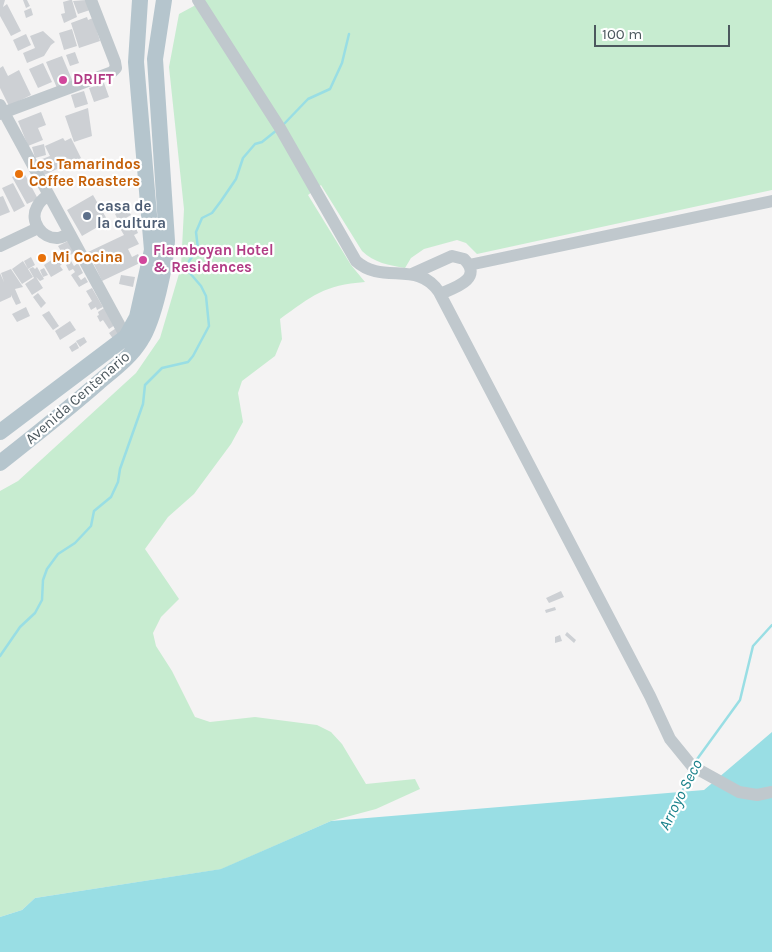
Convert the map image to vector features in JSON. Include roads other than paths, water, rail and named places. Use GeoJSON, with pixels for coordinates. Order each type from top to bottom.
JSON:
{"type":"FeatureCollection","features":[{"type":"Feature","properties":{"kind":"main road","name":"Avenida Centenario"},"geometry":{"type":"LineString","coordinates":[[0,432],[126,337],[137,316],[152,250],[136,62],[140,0]]}},
{"type":"Feature","properties":{"kind":"main road","name":"Avenida Centenario"},"geometry":{"type":"LineString","coordinates":[[0,463],[55,421],[131,354],[142,339],[164,270],[166,253],[155,59],[164,0]]}},
{"type":"Feature","properties":{"kind":"street"},"geometry":{"type":"LineString","coordinates":[[91,0],[102,25],[116,68],[112,72],[1,110],[126,337]]}},
{"type":"Feature","properties":{"kind":"street"},"geometry":{"type":"LineString","coordinates":[[198,0],[280,128],[353,258],[361,266],[374,272],[412,274],[426,278],[440,294],[650,696],[670,739],[692,766],[739,792],[757,795],[772,792]]}},
{"type":"Feature","properties":{"kind":"street"},"geometry":{"type":"LineString","coordinates":[[48,195],[37,206],[35,220],[38,228],[49,237],[57,238],[69,234]]}},
{"type":"Feature","properties":{"kind":"street"},"geometry":{"type":"LineString","coordinates":[[469,265],[772,201]]}},
{"type":"Feature","properties":{"kind":"street"},"geometry":{"type":"LineString","coordinates":[[0,246],[38,228]]}},
{"type":"Feature","properties":{"kind":"street"},"geometry":{"type":"LineString","coordinates":[[412,274],[452,256],[462,258],[469,265],[470,274],[466,281],[440,294]]}},
{"type":"Feature","properties":{"kind":"water"},"geometry":{"type":"Polygon","coordinates":[[[772,732],[772,952],[0,952],[0,917],[22,910],[35,898],[221,869],[331,821],[704,790],[772,732]]]}},
{"type":"Feature","properties":{"kind":"waterway"},"geometry":{"type":"LineString","coordinates":[[283,125],[308,99],[330,89],[342,63],[349,34]]}},
{"type":"Feature","properties":{"kind":"waterway"},"geometry":{"type":"LineString","coordinates":[[0,656],[20,627],[35,613],[42,600],[43,580],[47,569],[58,554],[75,543],[91,526],[94,511],[111,497],[118,482],[120,469],[143,404],[145,385],[162,368],[188,362],[209,326],[206,296],[201,286],[189,272],[189,261],[198,249],[196,232],[202,218],[212,213],[236,179],[243,158],[255,144],[262,142],[277,130]]}},
{"type":"Feature","properties":{"kind":"waterway","name":"Arroyo Seco"},"geometry":{"type":"LineString","coordinates":[[695,762],[740,700],[753,646],[772,625]]}},
{"type":"Feature","properties":{"kind":"waterway","name":"Arroyo Seco"},"geometry":{"type":"LineString","coordinates":[[681,795],[691,769]]}},
{"type":"Feature","properties":{"kind":"place","name":"DRIFT"},"geometry":{"type":"Point","coordinates":[63,80]}},
{"type":"Feature","properties":{"kind":"place","name":"Los Tamarindos Coffee Roasters"},"geometry":{"type":"Point","coordinates":[19,174]}},
{"type":"Feature","properties":{"kind":"place","name":"casa de la cultura"},"geometry":{"type":"Point","coordinates":[87,216]}},
{"type":"Feature","properties":{"kind":"place","name":"Mi Cocina"},"geometry":{"type":"Point","coordinates":[42,258]}},
{"type":"Feature","properties":{"kind":"place","name":"Flamboyan Hotel & Residences"},"geometry":{"type":"Point","coordinates":[143,260]}}]}
